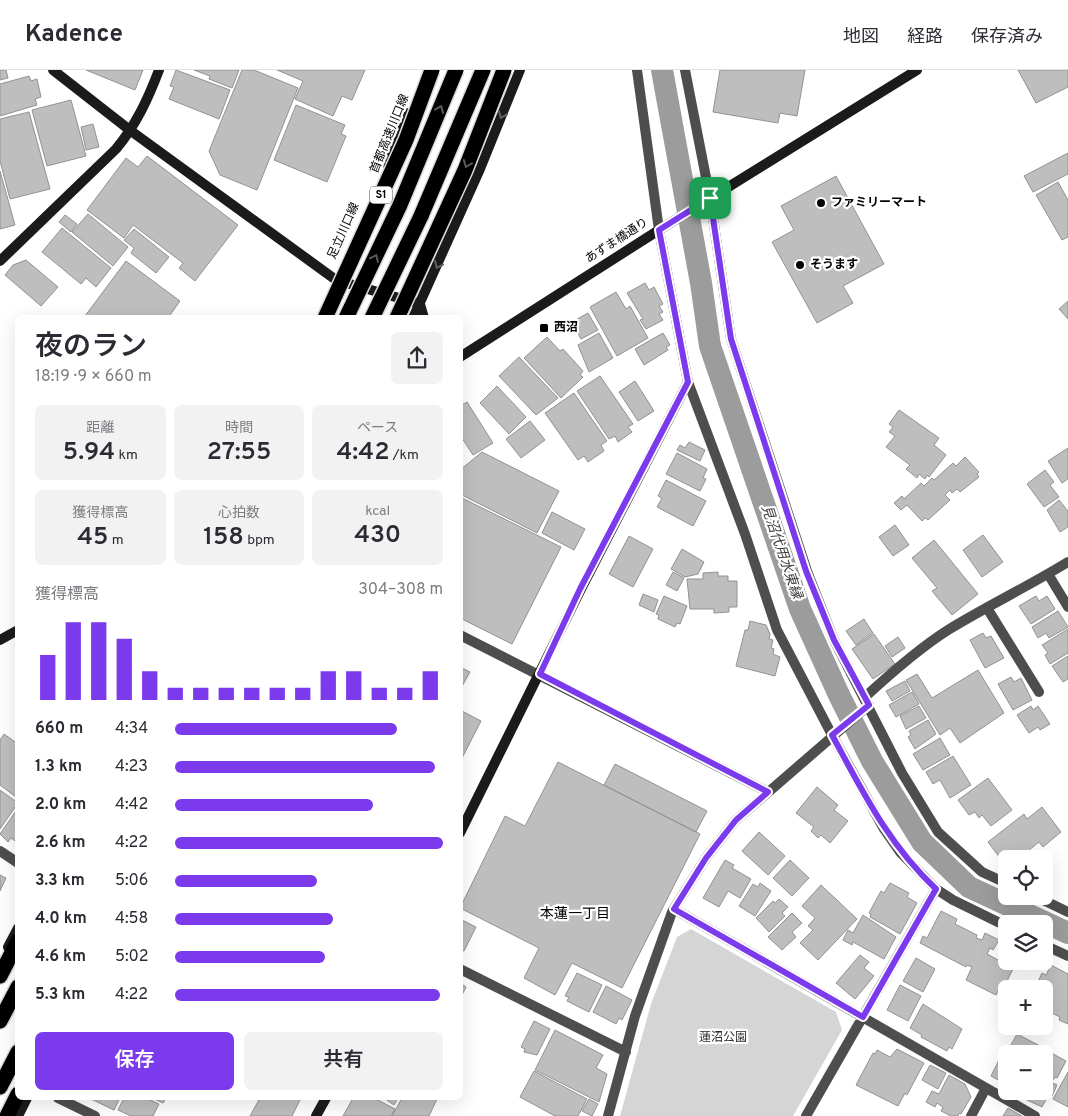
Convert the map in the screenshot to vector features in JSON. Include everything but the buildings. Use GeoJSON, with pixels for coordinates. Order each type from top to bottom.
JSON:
{"type":"FeatureCollection","features":[{"type":"Feature","properties":{"kind":"highway","name":"首都高速川口線"},"geometry":{"type":"LineString","coordinates":[[325,315],[406,140],[432,70]]}},
{"type":"Feature","properties":{"kind":"highway"},"geometry":{"type":"LineString","coordinates":[[347,315],[400,205],[456,70]]}},
{"type":"Feature","properties":{"kind":"highway"},"geometry":{"type":"LineString","coordinates":[[373,315],[421,216],[483,70]]}},
{"type":"Feature","properties":{"kind":"highway"},"geometry":{"type":"LineString","coordinates":[[398,315],[465,170],[504,70]]}},
{"type":"Feature","properties":{"kind":"highway"},"geometry":{"type":"LineString","coordinates":[[0,976],[15,946]]}},
{"type":"Feature","properties":{"kind":"highway"},"geometry":{"type":"LineString","coordinates":[[0,1021],[15,993]]}},
{"type":"Feature","properties":{"kind":"highway"},"geometry":{"type":"LineString","coordinates":[[0,1087],[15,1058]]}},
{"type":"Feature","properties":{"kind":"highway"},"geometry":{"type":"LineString","coordinates":[[7,1116],[15,1100]]}},
{"type":"Feature","properties":{"kind":"street"},"geometry":{"type":"LineString","coordinates":[[53,70],[131,131],[336,280],[420,304]]}},
{"type":"Feature","properties":{"kind":"street"},"geometry":{"type":"LineString","coordinates":[[0,260],[116,149],[131,131],[148,99],[159,70]]}},
{"type":"Feature","properties":{"kind":"street","name":"足立川口線"},"geometry":{"type":"LineString","coordinates":[[319,315],[384,171],[426,70]]}},
{"type":"Feature","properties":{"kind":"street"},"geometry":{"type":"LineString","coordinates":[[415,315],[476,178],[520,70]]}},
{"type":"Feature","properties":{"kind":"street"},"geometry":{"type":"LineString","coordinates":[[637,70],[659,230],[688,382],[745,534],[777,630],[884,829],[900,852],[936,889],[953,900],[998,922]]}},
{"type":"Feature","properties":{"kind":"street"},"geometry":{"type":"LineString","coordinates":[[685,70],[710,198],[731,339],[806,571],[834,640],[865,704],[902,773],[938,832],[982,872],[998,879]]}},
{"type":"Feature","properties":{"kind":"street","name":"あずま橋通り"},"geometry":{"type":"LineString","coordinates":[[463,353],[917,70]]}},
{"type":"Feature","properties":{"kind":"street"},"geometry":{"type":"LineString","coordinates":[[420,304],[423,315]]}},
{"type":"Feature","properties":{"kind":"street"},"geometry":{"type":"LineString","coordinates":[[463,827],[540,674],[580,589],[688,382]]}},
{"type":"Feature","properties":{"kind":"street"},"geometry":{"type":"LineString","coordinates":[[608,1116],[636,1016],[674,909],[706,858],[736,820],[841,727],[923,648],[948,631],[1068,562]]}},
{"type":"Feature","properties":{"kind":"street"},"geometry":{"type":"LineString","coordinates":[[1048,574],[1068,607]]}},
{"type":"Feature","properties":{"kind":"street"},"geometry":{"type":"LineString","coordinates":[[987,608],[1039,692]]}},
{"type":"Feature","properties":{"kind":"street"},"geometry":{"type":"LineString","coordinates":[[0,640],[15,632]]}},
{"type":"Feature","properties":{"kind":"street"},"geometry":{"type":"LineString","coordinates":[[463,636],[540,674],[768,792]]}},
{"type":"Feature","properties":{"kind":"street"},"geometry":{"type":"LineString","coordinates":[[0,851],[15,860]]}},
{"type":"Feature","properties":{"kind":"street"},"geometry":{"type":"LineString","coordinates":[[806,1116],[936,889]]}},
{"type":"Feature","properties":{"kind":"street"},"geometry":{"type":"LineString","coordinates":[[1053,905],[1068,912]]}},
{"type":"Feature","properties":{"kind":"street"},"geometry":{"type":"LineString","coordinates":[[674,909],[1035,1116]]}},
{"type":"Feature","properties":{"kind":"street"},"geometry":{"type":"LineString","coordinates":[[0,963],[15,934]]}},
{"type":"Feature","properties":{"kind":"street"},"geometry":{"type":"LineString","coordinates":[[1053,949],[1068,956]]}},
{"type":"Feature","properties":{"kind":"street"},"geometry":{"type":"LineString","coordinates":[[463,970],[626,1052]]}},
{"type":"Feature","properties":{"kind":"street"},"geometry":{"type":"LineString","coordinates":[[971,1116],[986,1088]]}},
{"type":"Feature","properties":{"kind":"street"},"geometry":{"type":"LineString","coordinates":[[18,1116],[26,1100]]}},
{"type":"Feature","properties":{"kind":"street"},"geometry":{"type":"LineString","coordinates":[[62,1100],[95,1116]]}},
{"type":"Feature","properties":{"kind":"street"},"geometry":{"type":"LineString","coordinates":[[316,1116],[325,1100]]}},
{"type":"Feature","properties":{"kind":"green space","name":"蓮沼公園"},"geometry":{"type":"Polygon","coordinates":[[[691,929],[836,1012],[842,1030],[793,1116],[620,1116],[651,1004],[677,937],[691,929]]]}},
{"type":"Feature","properties":{"kind":"waterway","name":"見沼代用水東縁"},"geometry":{"type":"LineString","coordinates":[[662,70],[701,283],[710,346],[800,609],[839,695],[872,761],[922,842],[969,887],[1068,933]]}},
{"type":"Feature","properties":{"kind":"place","name":"ファミリーマート"},"geometry":{"type":"Point","coordinates":[821,203]}},
{"type":"Feature","properties":{"kind":"place","name":"そうます"},"geometry":{"type":"Point","coordinates":[800,265]}},
{"type":"Feature","properties":{"kind":"place","name":"西沼"},"geometry":{"type":"Point","coordinates":[544,328]}},
{"type":"Feature","properties":{"kind":"district","name":"本蓮一丁目"},"geometry":{"type":"Point","coordinates":[575,914]}},
{"type":"Feature","properties":{"kind":"route"},"geometry":{"type":"LineString","coordinates":[[710,198],[731,339],[806,571],[834,640],[869,705],[832,735],[884,829],[900,852],[936,889],[863,1017],[674,909],[706,858],[736,820],[768,792],[540,674],[580,589],[688,382],[659,230],[710,198]]}}]}
